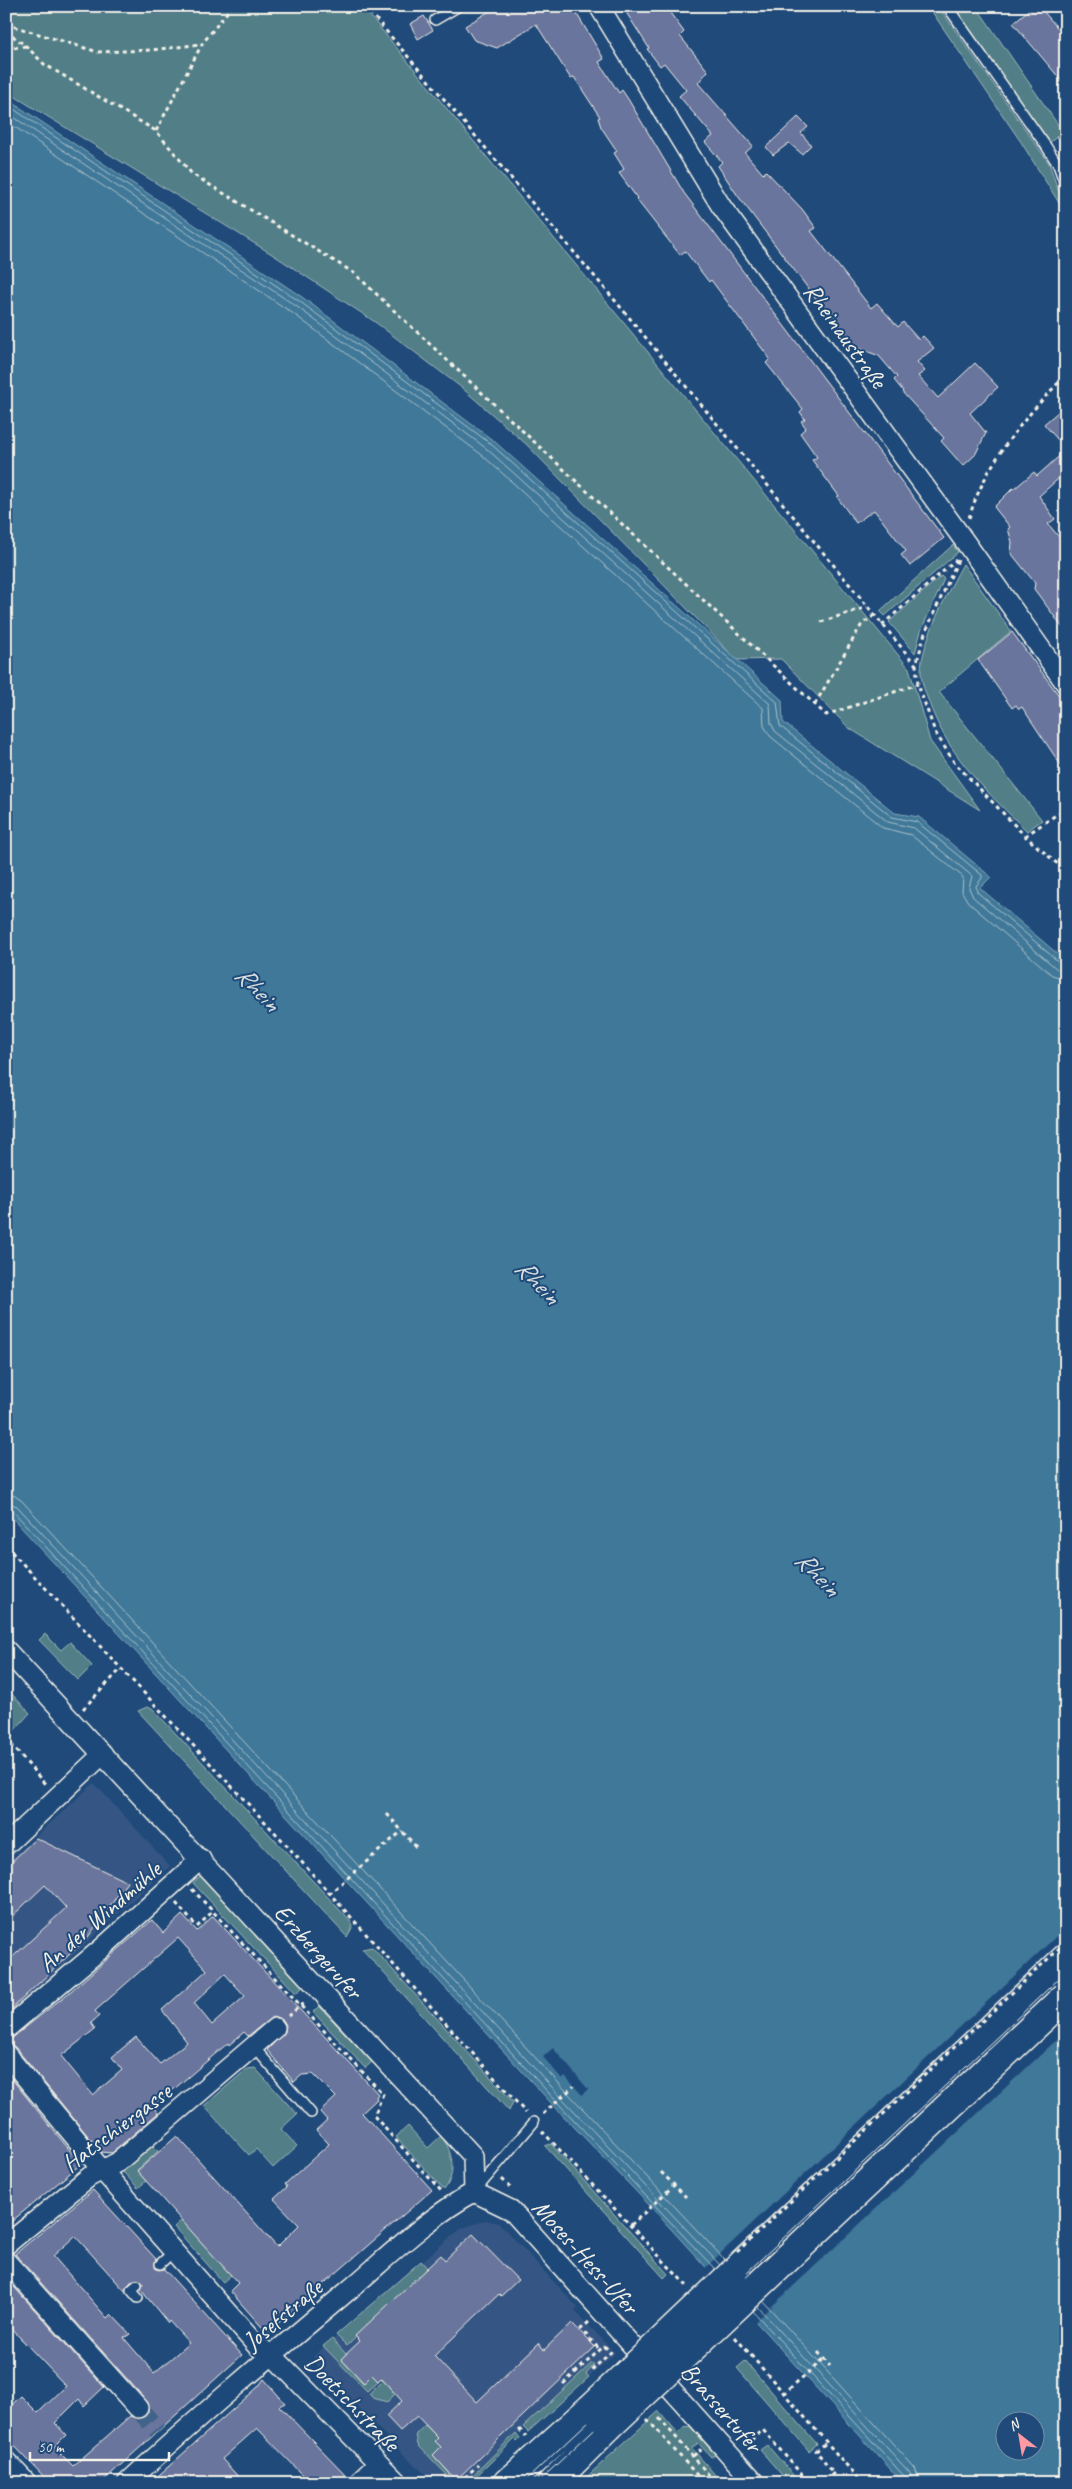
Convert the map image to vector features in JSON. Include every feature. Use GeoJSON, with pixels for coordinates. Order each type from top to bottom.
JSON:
{"type":"FeatureCollection","features":[{"type":"Feature","properties":{"kind":"main road"},"geometry":{"type":"LineString","coordinates":[[552,2483],[600,2417],[1066,1958]]}},
{"type":"Feature","properties":{"kind":"main road"},"geometry":{"type":"LineString","coordinates":[[508,2483],[600,2417],[1066,1996]]}},
{"type":"Feature","properties":{"kind":"street","name":"Rheinaustraße"},"geometry":{"type":"LineString","coordinates":[[599,6],[721,206],[964,539],[1066,684]]}},
{"type":"Feature","properties":{"kind":"street","name":"Erzbergerufer"},"geometry":{"type":"LineString","coordinates":[[6,1650],[201,1859],[473,2156],[474,2192]]}},
{"type":"Feature","properties":{"kind":"street"},"geometry":{"type":"LineString","coordinates":[[6,1845],[102,1754]]}},
{"type":"Feature","properties":{"kind":"street","name":"An der Windmühle"},"geometry":{"type":"LineString","coordinates":[[6,2029],[166,1892],[201,1859]]}},
{"type":"Feature","properties":{"kind":"street","name":"Hatschiergasse"},"geometry":{"type":"LineString","coordinates":[[6,2245],[89,2177],[118,2162],[151,2136],[275,2028]]}},
{"type":"Feature","properties":{"kind":"street","name":"Doetschstraße"},"geometry":{"type":"LineString","coordinates":[[6,2054],[102,2170],[167,2257],[257,2346],[272,2354],[398,2483]]}},
{"type":"Feature","properties":{"kind":"street","name":"Josefstraße"},"geometry":{"type":"LineString","coordinates":[[127,2483],[164,2437],[272,2354],[453,2203],[474,2192]]}},
{"type":"Feature","properties":{"kind":"street","name":"Moses-Hess-Ufer"},"geometry":{"type":"LineString","coordinates":[[474,2192],[511,2210],[652,2365]]}},
{"type":"Feature","properties":{"kind":"street"},"geometry":{"type":"LineString","coordinates":[[6,2261],[138,2408]]}},
{"type":"Feature","properties":{"kind":"street","name":"Brassertufer"},"geometry":{"type":"LineString","coordinates":[[652,2365],[755,2483]]}},
{"type":"Feature","properties":{"kind":"street"},"geometry":{"type":"LineString","coordinates":[[6,2462],[27,2483]]}},
{"type":"Feature","properties":{"kind":"street"},"geometry":{"type":"LineString","coordinates":[[358,2483],[378,2464]]}},
{"type":"Feature","properties":{"kind":"lane"},"geometry":{"type":"LineString","coordinates":[[435,20],[459,6]]}},
{"type":"Feature","properties":{"kind":"lane"},"geometry":{"type":"LineString","coordinates":[[947,6],[1046,146],[1058,166],[1066,188]]}},
{"type":"Feature","properties":{"kind":"lane"},"geometry":{"type":"LineString","coordinates":[[254,2047],[311,2113]]}},
{"type":"Feature","properties":{"kind":"lane"},"geometry":{"type":"LineString","coordinates":[[474,2192],[534,2122]]}},
{"type":"Feature","properties":{"kind":"lane"},"geometry":{"type":"LineString","coordinates":[[137,2284],[131,2290],[138,2298]]}},
{"type":"Feature","properties":{"kind":"path"},"geometry":{"type":"LineString","coordinates":[[156,131],[202,44],[232,6]]}},
{"type":"Feature","properties":{"kind":"path"},"geometry":{"type":"LineString","coordinates":[[365,6],[618,304],[916,665]]}},
{"type":"Feature","properties":{"kind":"path"},"geometry":{"type":"LineString","coordinates":[[6,24],[98,52],[152,50],[202,44]]}},
{"type":"Feature","properties":{"kind":"path"},"geometry":{"type":"LineString","coordinates":[[6,31],[26,46],[44,64],[156,131],[192,174],[354,273],[826,715],[918,684]]}},
{"type":"Feature","properties":{"kind":"path"},"geometry":{"type":"LineString","coordinates":[[6,49],[26,46]]}},
{"type":"Feature","properties":{"kind":"path"},"geometry":{"type":"LineString","coordinates":[[1066,375],[1020,424],[1001,451],[974,502],[958,558],[931,618],[916,665],[918,684],[935,732],[954,762],[1025,836],[1066,871]]}},
{"type":"Feature","properties":{"kind":"path"},"geometry":{"type":"LineString","coordinates":[[882,625],[958,558]]}},
{"type":"Feature","properties":{"kind":"path"},"geometry":{"type":"LineString","coordinates":[[821,622],[867,607]]}},
{"type":"Feature","properties":{"kind":"path"},"geometry":{"type":"LineString","coordinates":[[815,704],[862,624],[874,615]]}},
{"type":"Feature","properties":{"kind":"path"},"geometry":{"type":"LineString","coordinates":[[1025,836],[1066,808]]}},
{"type":"Feature","properties":{"kind":"path"},"geometry":{"type":"LineString","coordinates":[[6,1546],[329,1894],[534,2122],[693,2292]]}},
{"type":"Feature","properties":{"kind":"path"},"geometry":{"type":"LineString","coordinates":[[72,1720],[120,1670]]}},
{"type":"Feature","properties":{"kind":"path"},"geometry":{"type":"LineString","coordinates":[[6,1738],[32,1767]]}},
{"type":"Feature","properties":{"kind":"path"},"geometry":{"type":"LineString","coordinates":[[387,1814],[416,1847]]}},
{"type":"Feature","properties":{"kind":"path"},"geometry":{"type":"LineString","coordinates":[[329,1894],[402,1831]]}},
{"type":"Feature","properties":{"kind":"path"},"geometry":{"type":"LineString","coordinates":[[181,1877],[302,2004],[383,2094],[374,2116],[453,2203]]}},
{"type":"Feature","properties":{"kind":"path"},"geometry":{"type":"LineString","coordinates":[[166,1892],[197,1927],[213,1911]]}},
{"type":"Feature","properties":{"kind":"path"},"geometry":{"type":"LineString","coordinates":[[733,2256],[1066,1942]]}},
{"type":"Feature","properties":{"kind":"path"},"geometry":{"type":"LineString","coordinates":[[534,2122],[574,2086]]}},
{"type":"Feature","properties":{"kind":"path"},"geometry":{"type":"LineString","coordinates":[[661,2172],[686,2197]]}},
{"type":"Feature","properties":{"kind":"path"},"geometry":{"type":"LineString","coordinates":[[631,2225],[674,2185]]}},
{"type":"Feature","properties":{"kind":"path"},"geometry":{"type":"LineString","coordinates":[[584,2332],[600,2350]]}},
{"type":"Feature","properties":{"kind":"path"},"geometry":{"type":"LineString","coordinates":[[731,2334],[862,2483]]}},
{"type":"Feature","properties":{"kind":"path"},"geometry":{"type":"LineString","coordinates":[[563,2384],[604,2346],[611,2352],[596,2367]]}},
{"type":"Feature","properties":{"kind":"path"},"geometry":{"type":"LineString","coordinates":[[818,2352],[830,2366]]}},
{"type":"Feature","properties":{"kind":"path"},"geometry":{"type":"LineString","coordinates":[[783,2394],[824,2359]]}},
{"type":"Feature","properties":{"kind":"path"},"geometry":{"type":"LineString","coordinates":[[646,2418],[703,2482],[710,2476]]}},
{"type":"Feature","properties":{"kind":"path"},"geometry":{"type":"LineString","coordinates":[[659,2418],[716,2483]]}},
{"type":"Feature","properties":{"kind":"path"},"geometry":{"type":"LineString","coordinates":[[519,2429],[524,2434]]}},
{"type":"Feature","properties":{"kind":"path"},"geometry":{"type":"LineString","coordinates":[[751,2440],[762,2430],[809,2483]]}},
{"type":"Feature","properties":{"kind":"path"},"geometry":{"type":"LineString","coordinates":[[825,2482],[834,2473],[816,2451],[826,2443]]}},
{"type":"Feature","properties":{"kind":"path"},"geometry":{"type":"LineString","coordinates":[[693,2456],[700,2450],[704,2455]]}},
{"type":"Feature","properties":{"kind":"path"},"geometry":{"type":"LineString","coordinates":[[459,2483],[478,2465]]}},
{"type":"Feature","properties":{"kind":"path"},"geometry":{"type":"LineString","coordinates":[[639,2483],[660,2483]]}},
{"type":"Feature","properties":{"kind":"shaded area"},"geometry":{"type":"Polygon","coordinates":[[[94,1783],[170,1866],[6,2017],[6,1864],[94,1783]]]}},
{"type":"Feature","properties":{"kind":"shaded area"},"geometry":{"type":"Polygon","coordinates":[[[486,2220],[499,2223],[505,2229],[578,2308],[575,2311],[615,2353],[589,2377],[586,2374],[592,2363],[465,2483],[436,2483],[409,2460],[317,2365],[314,2356],[448,2239],[462,2228],[486,2220]]]}},
{"type":"Feature","properties":{"kind":"green space"},"geometry":{"type":"Polygon","coordinates":[[[6,6],[362,6],[909,668],[930,741],[980,810],[849,728],[781,659],[737,660],[526,444],[462,388],[375,322],[275,256],[6,91],[6,6]]]}},
{"type":"Feature","properties":{"kind":"green space"},"geometry":{"type":"Polygon","coordinates":[[[928,6],[938,6],[1049,163],[1058,190],[1066,202],[1066,214],[1021,142],[928,6]]]}},
{"type":"Feature","properties":{"kind":"green space"},"geometry":{"type":"Polygon","coordinates":[[[952,6],[976,6],[1063,132],[1049,143],[952,6]]]}},
{"type":"Feature","properties":{"kind":"green space"},"geometry":{"type":"Polygon","coordinates":[[[953,545],[958,552],[885,616],[880,611],[953,545]]]}},
{"type":"Feature","properties":{"kind":"green space"},"geometry":{"type":"Polygon","coordinates":[[[963,564],[1011,631],[939,692],[1042,820],[1027,831],[985,789],[960,759],[939,726],[923,685],[921,671],[926,646],[937,616],[963,564]]]}},
{"type":"Feature","properties":{"kind":"green space"},"geometry":{"type":"Polygon","coordinates":[[[941,576],[944,579],[921,631],[915,653],[889,622],[941,576]]]}},
{"type":"Feature","properties":{"kind":"green space"},"geometry":{"type":"Polygon","coordinates":[[[45,1634],[61,1650],[70,1642],[92,1666],[78,1680],[39,1640],[45,1634]]]}},
{"type":"Feature","properties":{"kind":"green space"},"geometry":{"type":"Polygon","coordinates":[[[6,1688],[30,1713],[12,1733],[6,1728],[6,1688]]]}},
{"type":"Feature","properties":{"kind":"green space"},"geometry":{"type":"Polygon","coordinates":[[[147,1707],[152,1708],[350,1921],[353,1926],[347,1937],[138,1711],[147,1707]]]}},
{"type":"Feature","properties":{"kind":"green space"},"geometry":{"type":"Polygon","coordinates":[[[200,1876],[303,1987],[296,1993],[193,1883],[200,1876]]]}},
{"type":"Feature","properties":{"kind":"green space"},"geometry":{"type":"Polygon","coordinates":[[[372,1947],[513,2102],[509,2111],[362,1949],[372,1947]]]}},
{"type":"Feature","properties":{"kind":"green space"},"geometry":{"type":"Polygon","coordinates":[[[319,2006],[372,2062],[365,2068],[313,2012],[319,2006]]]}},
{"type":"Feature","properties":{"kind":"green space"},"geometry":{"type":"Polygon","coordinates":[[[255,2068],[297,2114],[281,2129],[297,2146],[273,2168],[256,2149],[249,2155],[204,2106],[247,2069],[255,2068]]]}},
{"type":"Feature","properties":{"kind":"green space"},"geometry":{"type":"Polygon","coordinates":[[[408,2126],[428,2148],[441,2136],[445,2142],[451,2155],[452,2170],[451,2177],[444,2190],[396,2137],[408,2126]]]}},
{"type":"Feature","properties":{"kind":"green space"},"geometry":{"type":"Polygon","coordinates":[[[551,2144],[668,2274],[664,2278],[545,2146],[551,2144]]]}},
{"type":"Feature","properties":{"kind":"green space"},"geometry":{"type":"Polygon","coordinates":[[[152,2145],[158,2151],[137,2170],[146,2181],[138,2188],[123,2172],[152,2145]]]}},
{"type":"Feature","properties":{"kind":"green space"},"geometry":{"type":"Polygon","coordinates":[[[182,2220],[231,2275],[223,2282],[174,2227],[182,2220]]]}},
{"type":"Feature","properties":{"kind":"green space"},"geometry":{"type":"Polygon","coordinates":[[[421,2261],[427,2268],[347,2346],[336,2335],[421,2261]]]}},
{"type":"Feature","properties":{"kind":"green space"},"geometry":{"type":"Polygon","coordinates":[[[332,2339],[346,2354],[341,2359],[363,2383],[372,2375],[378,2381],[367,2391],[323,2346],[332,2339]]]}},
{"type":"Feature","properties":{"kind":"green space"},"geometry":{"type":"Polygon","coordinates":[[[745,2361],[817,2444],[809,2451],[737,2368],[745,2361]]]}},
{"type":"Feature","properties":{"kind":"green space"},"geometry":{"type":"Polygon","coordinates":[[[592,2363],[594,2365],[586,2374],[589,2377],[528,2432],[523,2427],[592,2363]]]}},
{"type":"Feature","properties":{"kind":"green space"},"geometry":{"type":"Polygon","coordinates":[[[383,2380],[395,2394],[387,2402],[373,2398],[369,2394],[383,2380]]]}},
{"type":"Feature","properties":{"kind":"green space"},"geometry":{"type":"Polygon","coordinates":[[[659,2411],[678,2433],[684,2427],[690,2426],[715,2454],[711,2457],[698,2443],[692,2448],[722,2483],[580,2483],[659,2411]]]}},
{"type":"Feature","properties":{"kind":"green space"},"geometry":{"type":"Polygon","coordinates":[[[425,2425],[438,2438],[435,2441],[441,2447],[433,2455],[450,2474],[448,2476],[418,2445],[416,2434],[425,2425]]]}},
{"type":"Feature","properties":{"kind":"green space"},"geometry":{"type":"Polygon","coordinates":[[[516,2433],[520,2438],[517,2441],[515,2439],[469,2483],[465,2483],[516,2433]]]}},
{"type":"Feature","properties":{"kind":"green space"},"geometry":{"type":"Polygon","coordinates":[[[767,2445],[800,2483],[789,2483],[760,2450],[767,2445]]]}},
{"type":"Feature","properties":{"kind":"water","name":"Rhein"},"geometry":{"type":"Polygon","coordinates":[[[6,98],[302,297],[494,441],[782,700],[783,722],[895,813],[919,817],[991,877],[980,888],[1066,961],[1066,2483],[903,2483],[650,2206],[553,2105],[6,1511],[6,98]]]}},
{"type":"Feature","properties":{"kind":"pier"},"geometry":{"type":"Polygon","coordinates":[[[1066,1927],[1066,2031],[754,2323],[704,2269],[1066,1927]]]}},
{"type":"Feature","properties":{"kind":"pier"},"geometry":{"type":"Polygon","coordinates":[[[553,2048],[588,2089],[582,2095],[565,2076],[562,2079],[543,2057],[553,2048]]]}},
{"type":"Feature","properties":{"kind":"building"},"geometry":{"type":"Polygon","coordinates":[[[498,6],[572,6],[604,59],[599,62],[619,93],[622,90],[628,99],[684,193],[944,538],[910,566],[901,555],[906,551],[874,510],[856,523],[837,497],[839,496],[812,460],[817,457],[800,433],[806,428],[801,421],[805,419],[800,412],[803,409],[766,363],[770,359],[711,280],[709,282],[685,251],[680,255],[636,199],[619,173],[624,169],[614,153],[617,151],[601,127],[598,118],[600,117],[574,77],[571,79],[536,24],[497,48],[474,40],[465,26],[498,6]]]}},
{"type":"Feature","properties":{"kind":"building"},"geometry":{"type":"Polygon","coordinates":[[[622,6],[665,6],[684,32],[680,36],[708,71],[698,83],[753,146],[745,153],[763,174],[766,171],[802,209],[816,228],[811,231],[871,308],[877,303],[898,327],[903,322],[919,340],[923,336],[934,348],[917,362],[925,371],[918,376],[938,398],[975,363],[998,387],[970,413],[986,433],[975,455],[963,466],[941,441],[944,438],[902,392],[894,380],[897,377],[879,356],[851,345],[738,196],[718,166],[722,162],[705,142],[713,136],[679,96],[686,90],[664,63],[660,66],[647,49],[649,48],[622,6]]]}},
{"type":"Feature","properties":{"kind":"building"},"geometry":{"type":"Polygon","coordinates":[[[1033,6],[1039,6],[1066,38],[1066,86],[1013,23],[1033,6]]]}},
{"type":"Feature","properties":{"kind":"building"},"geometry":{"type":"Polygon","coordinates":[[[424,16],[433,30],[418,39],[410,24],[424,16]]]}},
{"type":"Feature","properties":{"kind":"building"},"geometry":{"type":"Polygon","coordinates":[[[798,117],[808,127],[801,133],[811,145],[802,154],[789,143],[773,155],[766,147],[798,117]]]}},
{"type":"Feature","properties":{"kind":"building"},"geometry":{"type":"Polygon","coordinates":[[[1066,405],[1066,449],[1044,424],[1066,405]]]}},
{"type":"Feature","properties":{"kind":"building"},"geometry":{"type":"Polygon","coordinates":[[[1066,450],[1066,472],[1039,496],[1055,519],[1048,524],[1066,545],[1066,632],[1034,589],[1035,583],[1011,553],[1012,542],[1008,529],[1010,527],[994,507],[1013,488],[1034,472],[1037,476],[1066,450]]]}},
{"type":"Feature","properties":{"kind":"building"},"geometry":{"type":"Polygon","coordinates":[[[1012,632],[1066,705],[1066,773],[1022,707],[1019,709],[1016,705],[1012,708],[978,660],[1012,632]]]}},
{"type":"Feature","properties":{"kind":"building"},"geometry":{"type":"Polygon","coordinates":[[[36,1838],[127,1882],[88,1937],[6,2014],[6,1963],[66,1908],[45,1885],[6,1922],[6,1867],[36,1838]]]}},
{"type":"Feature","properties":{"kind":"building"},"geometry":{"type":"Polygon","coordinates":[[[182,1915],[197,1931],[213,1916],[378,2094],[377,2099],[362,2113],[432,2190],[267,2333],[230,2291],[238,2283],[137,2171],[177,2136],[277,2247],[299,2225],[274,2199],[287,2187],[285,2184],[329,2144],[316,2130],[327,2120],[320,2112],[336,2097],[313,2074],[302,2075],[294,2082],[267,2050],[285,2032],[286,2025],[283,2020],[272,2017],[248,2036],[244,2032],[229,2045],[228,2043],[153,2107],[158,2113],[112,2153],[101,2152],[15,2047],[6,2043],[71,1991],[152,1920],[163,1933],[182,1915]],[[178,1938],[95,2011],[99,2016],[91,2023],[95,2029],[61,2056],[93,2095],[122,2070],[112,2057],[136,2037],[160,2064],[187,2042],[162,2010],[207,1970],[178,1938]],[[225,1974],[194,2003],[212,2025],[245,1996],[225,1974]]]}},
{"type":"Feature","properties":{"kind":"building"},"geometry":{"type":"Polygon","coordinates":[[[6,2072],[81,2164],[6,2226],[6,2072]]]}},
{"type":"Feature","properties":{"kind":"building"},"geometry":{"type":"Polygon","coordinates":[[[93,2190],[156,2259],[155,2268],[159,2270],[164,2269],[242,2355],[101,2483],[50,2483],[6,2437],[6,2410],[21,2396],[38,2413],[66,2386],[6,2323],[6,2278],[104,2387],[84,2406],[79,2399],[55,2423],[66,2435],[54,2447],[73,2466],[130,2416],[141,2419],[149,2411],[146,2400],[15,2254],[93,2190]],[[75,2236],[53,2256],[107,2318],[111,2314],[130,2334],[124,2338],[154,2373],[189,2343],[169,2321],[168,2323],[141,2290],[143,2284],[141,2281],[133,2280],[125,2291],[75,2236]]]}},
{"type":"Feature","properties":{"kind":"building"},"geometry":{"type":"Polygon","coordinates":[[[473,2234],[518,2280],[501,2296],[499,2294],[434,2356],[477,2402],[539,2343],[544,2350],[572,2323],[595,2347],[456,2480],[433,2455],[441,2447],[435,2441],[438,2438],[417,2416],[400,2431],[386,2416],[402,2401],[381,2378],[378,2381],[372,2375],[364,2383],[341,2359],[360,2341],[355,2336],[441,2255],[445,2260],[473,2234]]]}},
{"type":"Feature","properties":{"kind":"building"},"geometry":{"type":"Polygon","coordinates":[[[264,2379],[285,2403],[279,2406],[345,2474],[336,2483],[311,2483],[257,2428],[222,2459],[244,2483],[150,2483],[258,2387],[264,2379]]]}},
{"type":"Feature","properties":{"kind":"tunnel"},"geometry":{"type":"LineString","coordinates":[[138,2408],[158,2431]]}},
{"type":"Feature","properties":{"kind":"tram line"},"geometry":{"type":"LineString","coordinates":[[523,2483],[1066,1972]]}},
{"type":"Feature","properties":{"kind":"tram line"},"geometry":{"type":"LineString","coordinates":[[537,2483],[1066,1984]]}}]}
